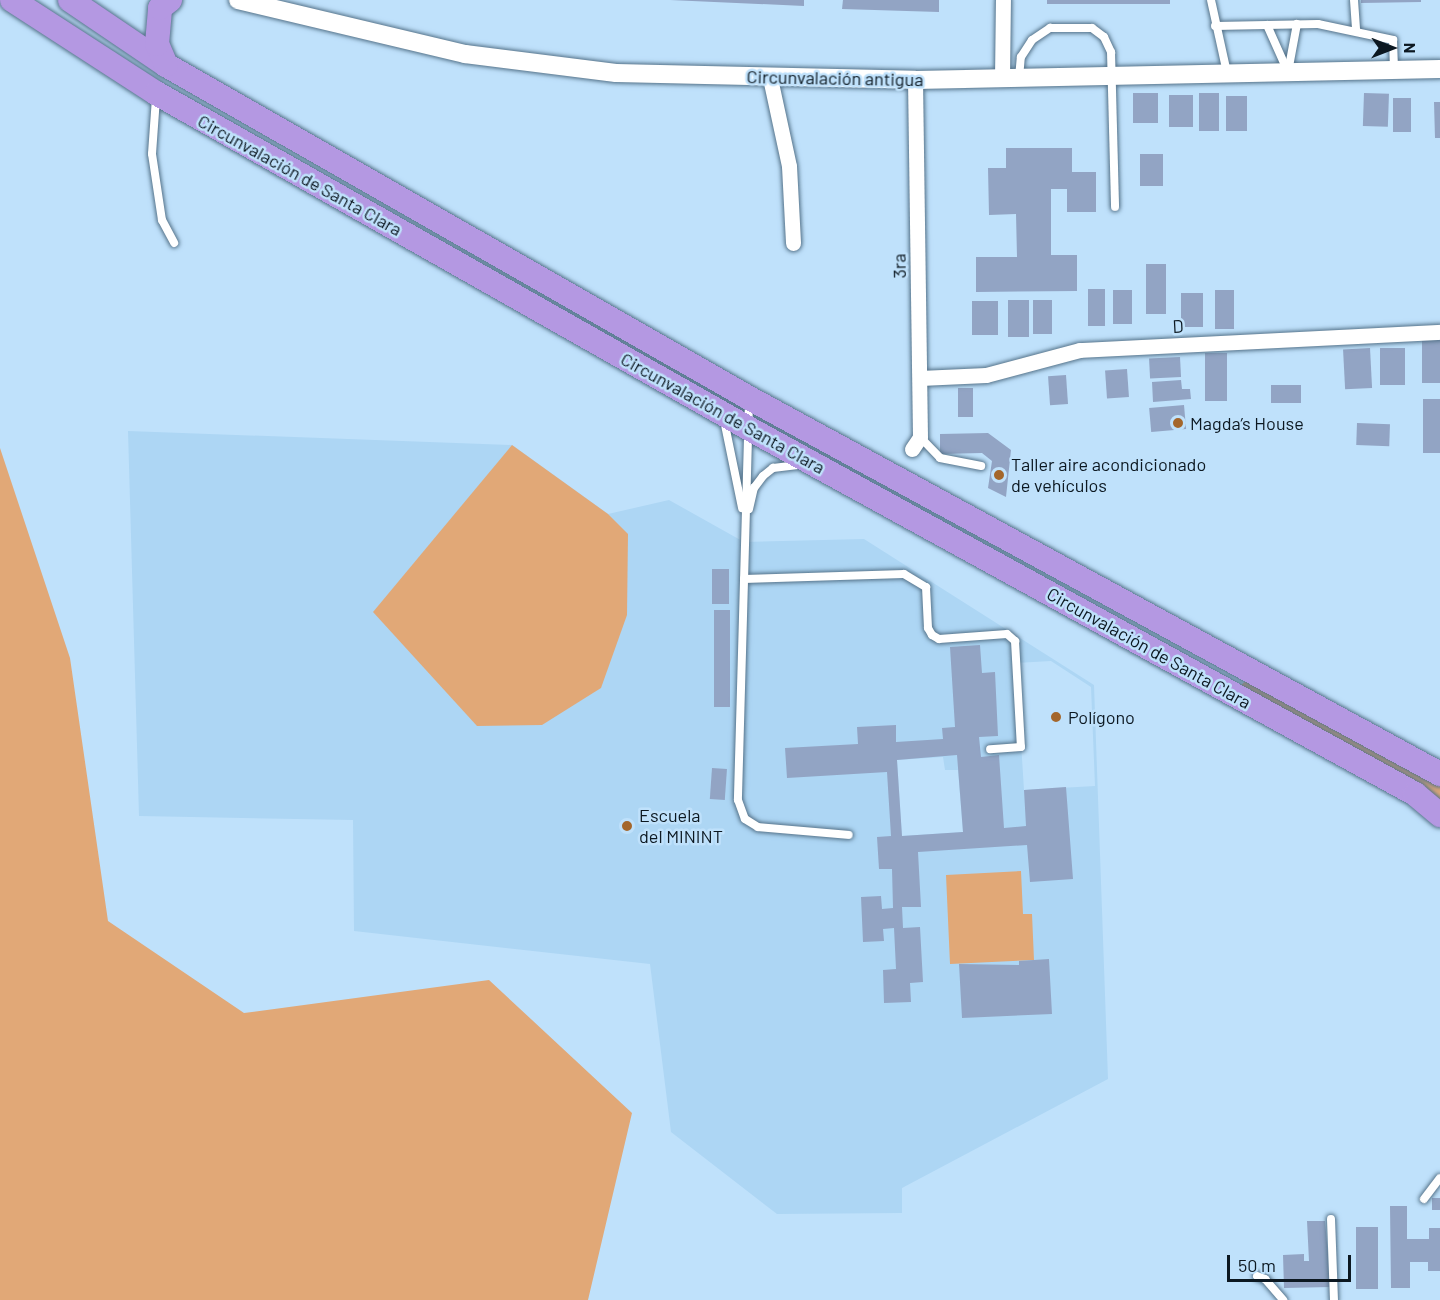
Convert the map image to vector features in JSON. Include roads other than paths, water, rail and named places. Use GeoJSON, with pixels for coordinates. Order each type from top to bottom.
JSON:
{"type":"FeatureCollection","features":[{"type":"Feature","properties":{"kind":"highway","name":"Circunvalación de Santa Clara"},"geometry":{"type":"LineString","coordinates":[[12,0],[156,93],[748,428],[1415,794],[1440,815]]}},
{"type":"Feature","properties":{"kind":"highway","name":"Circunvalación de Santa Clara"},"geometry":{"type":"LineString","coordinates":[[70,0],[166,65],[749,398],[1440,774]]}},
{"type":"Feature","properties":{"kind":"highway"},"geometry":{"type":"LineString","coordinates":[[166,65],[158,44],[160,8],[170,0]]}},
{"type":"Feature","properties":{"kind":"street","name":"Circunvalación antigua"},"geometry":{"type":"LineString","coordinates":[[238,0],[465,54],[616,73],[915,80],[1440,69]]}},
{"type":"Feature","properties":{"kind":"street"},"geometry":{"type":"LineString","coordinates":[[1003,0],[1011,78]]}},
{"type":"Feature","properties":{"kind":"street"},"geometry":{"type":"LineString","coordinates":[[770,78],[789,166],[793,243]]}},
{"type":"Feature","properties":{"kind":"street","name":"3ra"},"geometry":{"type":"LineString","coordinates":[[915,80],[920,378],[916,443]]}},
{"type":"Feature","properties":{"kind":"street","name":"D"},"geometry":{"type":"LineString","coordinates":[[920,378],[986,375],[1080,350],[1440,332]]}},
{"type":"Feature","properties":{"kind":"lane"},"geometry":{"type":"LineString","coordinates":[[1210,0],[1227,73]]}},
{"type":"Feature","properties":{"kind":"lane"},"geometry":{"type":"LineString","coordinates":[[1354,0],[1356,31]]}},
{"type":"Feature","properties":{"kind":"lane"},"geometry":{"type":"LineString","coordinates":[[1215,26],[1296,24],[1356,31],[1393,40],[1395,70]]}},
{"type":"Feature","properties":{"kind":"lane"},"geometry":{"type":"LineString","coordinates":[[1288,72],[1296,24]]}},
{"type":"Feature","properties":{"kind":"lane"},"geometry":{"type":"LineString","coordinates":[[1267,25],[1288,72]]}},
{"type":"Feature","properties":{"kind":"lane"},"geometry":{"type":"LineString","coordinates":[[1011,78],[1032,40],[1050,28],[1092,28],[1104,37],[1111,52],[1115,207]]}},
{"type":"Feature","properties":{"kind":"lane"},"geometry":{"type":"LineString","coordinates":[[156,93],[152,154],[162,220],[174,243]]}},
{"type":"Feature","properties":{"kind":"lane"},"geometry":{"type":"LineString","coordinates":[[749,398],[738,800],[745,819],[758,827],[849,835]]}},
{"type":"Feature","properties":{"kind":"lane"},"geometry":{"type":"LineString","coordinates":[[722,413],[745,524]]}},
{"type":"Feature","properties":{"kind":"lane"},"geometry":{"type":"LineString","coordinates":[[916,443],[940,458],[981,466]]}},
{"type":"Feature","properties":{"kind":"lane"},"geometry":{"type":"LineString","coordinates":[[745,524],[754,488],[763,476],[782,465],[814,464]]}},
{"type":"Feature","properties":{"kind":"lane"},"geometry":{"type":"LineString","coordinates":[[744,579],[904,574],[926,587],[928,628],[939,639],[1007,634],[1015,641],[1022,747],[990,749]]}},
{"type":"Feature","properties":{"kind":"lane"},"geometry":{"type":"LineString","coordinates":[[1424,1199],[1440,1178]]}},
{"type":"Feature","properties":{"kind":"lane"},"geometry":{"type":"LineString","coordinates":[[1331,1219],[1334,1300]]}},
{"type":"Feature","properties":{"kind":"lane"},"geometry":{"type":"LineString","coordinates":[[1257,1276],[1265,1279],[1283,1300]]}},
{"type":"Feature","properties":{"kind":"place","name":"Magda’s House"},"geometry":{"type":"Point","coordinates":[1178,423]}},
{"type":"Feature","properties":{"kind":"place","name":"Taller aire acondicionado de vehículos"},"geometry":{"type":"Point","coordinates":[999,475]}},
{"type":"Feature","properties":{"kind":"place","name":"Polígono"},"geometry":{"type":"Point","coordinates":[1056,717]}},
{"type":"Feature","properties":{"kind":"place","name":"Escuela del MININT"},"geometry":{"type":"Point","coordinates":[627,826]}}]}
